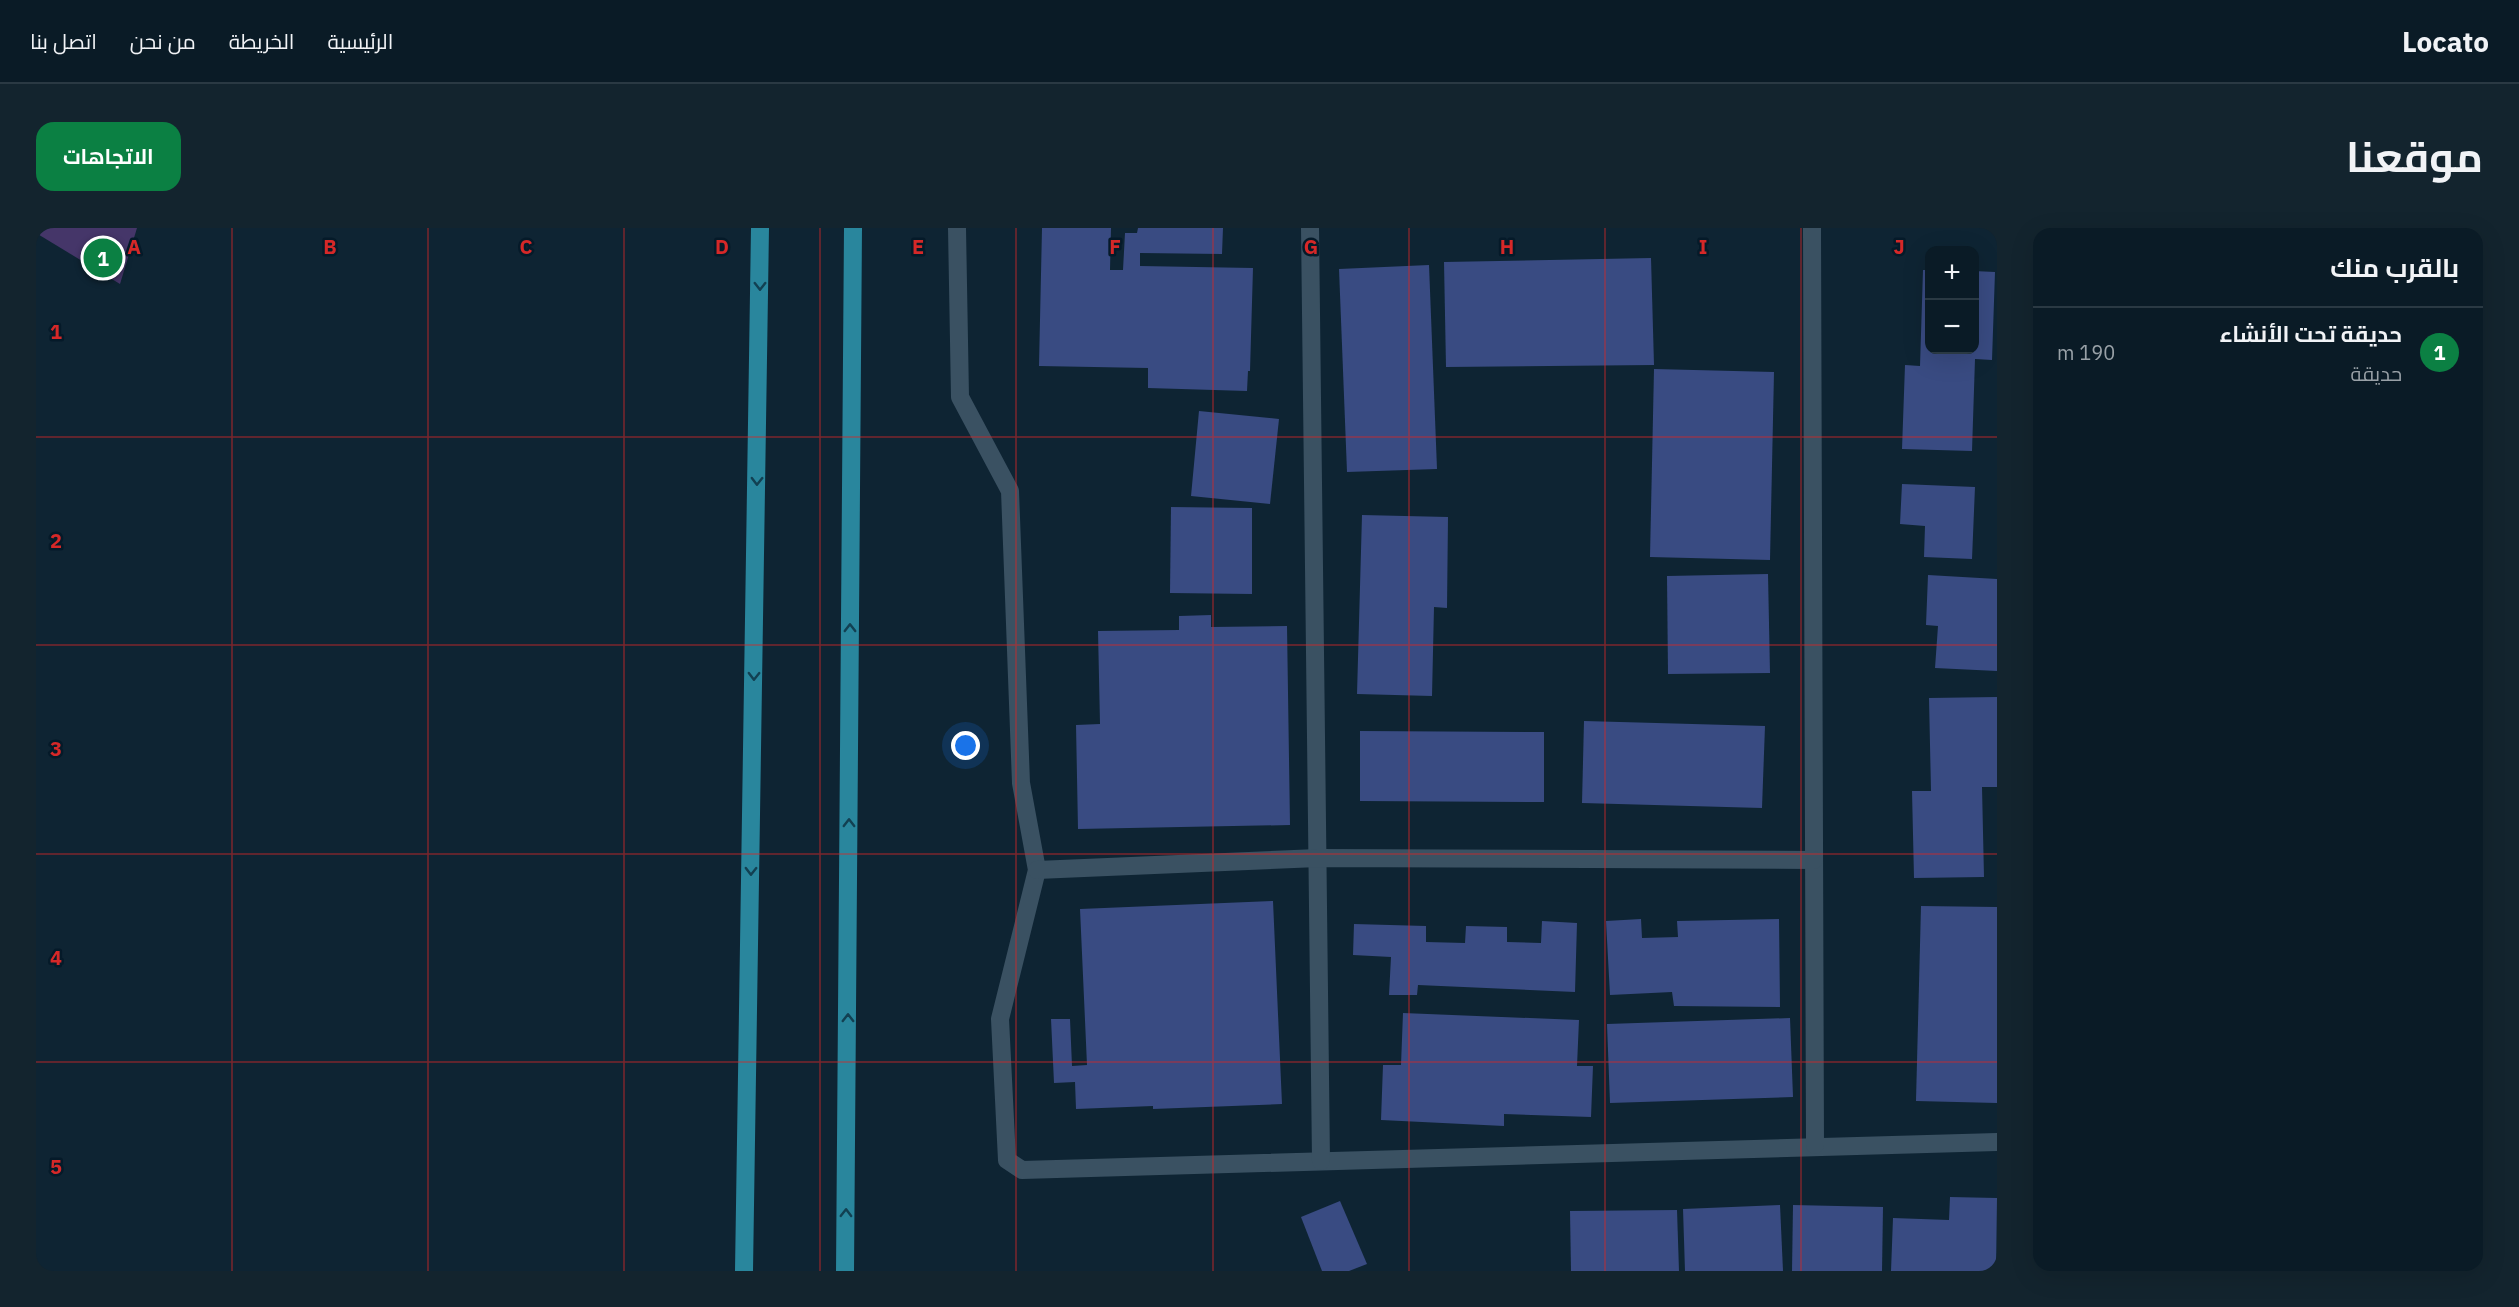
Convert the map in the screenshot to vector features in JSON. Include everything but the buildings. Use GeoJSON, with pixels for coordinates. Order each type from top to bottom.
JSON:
{"type":"FeatureCollection","features":[{"type":"Feature","properties":{"kind":"main road"},"geometry":{"type":"LineString","coordinates":[[744,1271],[760,228]]}},
{"type":"Feature","properties":{"kind":"main road"},"geometry":{"type":"LineString","coordinates":[[845,1271],[853,228]]}},
{"type":"Feature","properties":{"kind":"street"},"geometry":{"type":"LineString","coordinates":[[957,228],[960,398],[1010,491],[1021,783],[1037,870],[1000,1020],[1007,1160],[1022,1170],[1997,1142]]}},
{"type":"Feature","properties":{"kind":"street"},"geometry":{"type":"LineString","coordinates":[[1311,228],[1321,1161]]}},
{"type":"Feature","properties":{"kind":"street"},"geometry":{"type":"LineString","coordinates":[[1812,228],[1815,1146]]}},
{"type":"Feature","properties":{"kind":"street"},"geometry":{"type":"LineString","coordinates":[[1037,870],[1318,858],[1814,860]]}},
{"type":"Feature","properties":{"kind":"shaded area"},"geometry":{"type":"Polygon","coordinates":[[[36,228],[137,228],[120,284],[36,233],[36,228]]]}},
{"type":"Feature","properties":{"kind":"place","name":"حديقة تحت الأنشاء"},"geometry":{"type":"Point","coordinates":[103,258]}}]}
